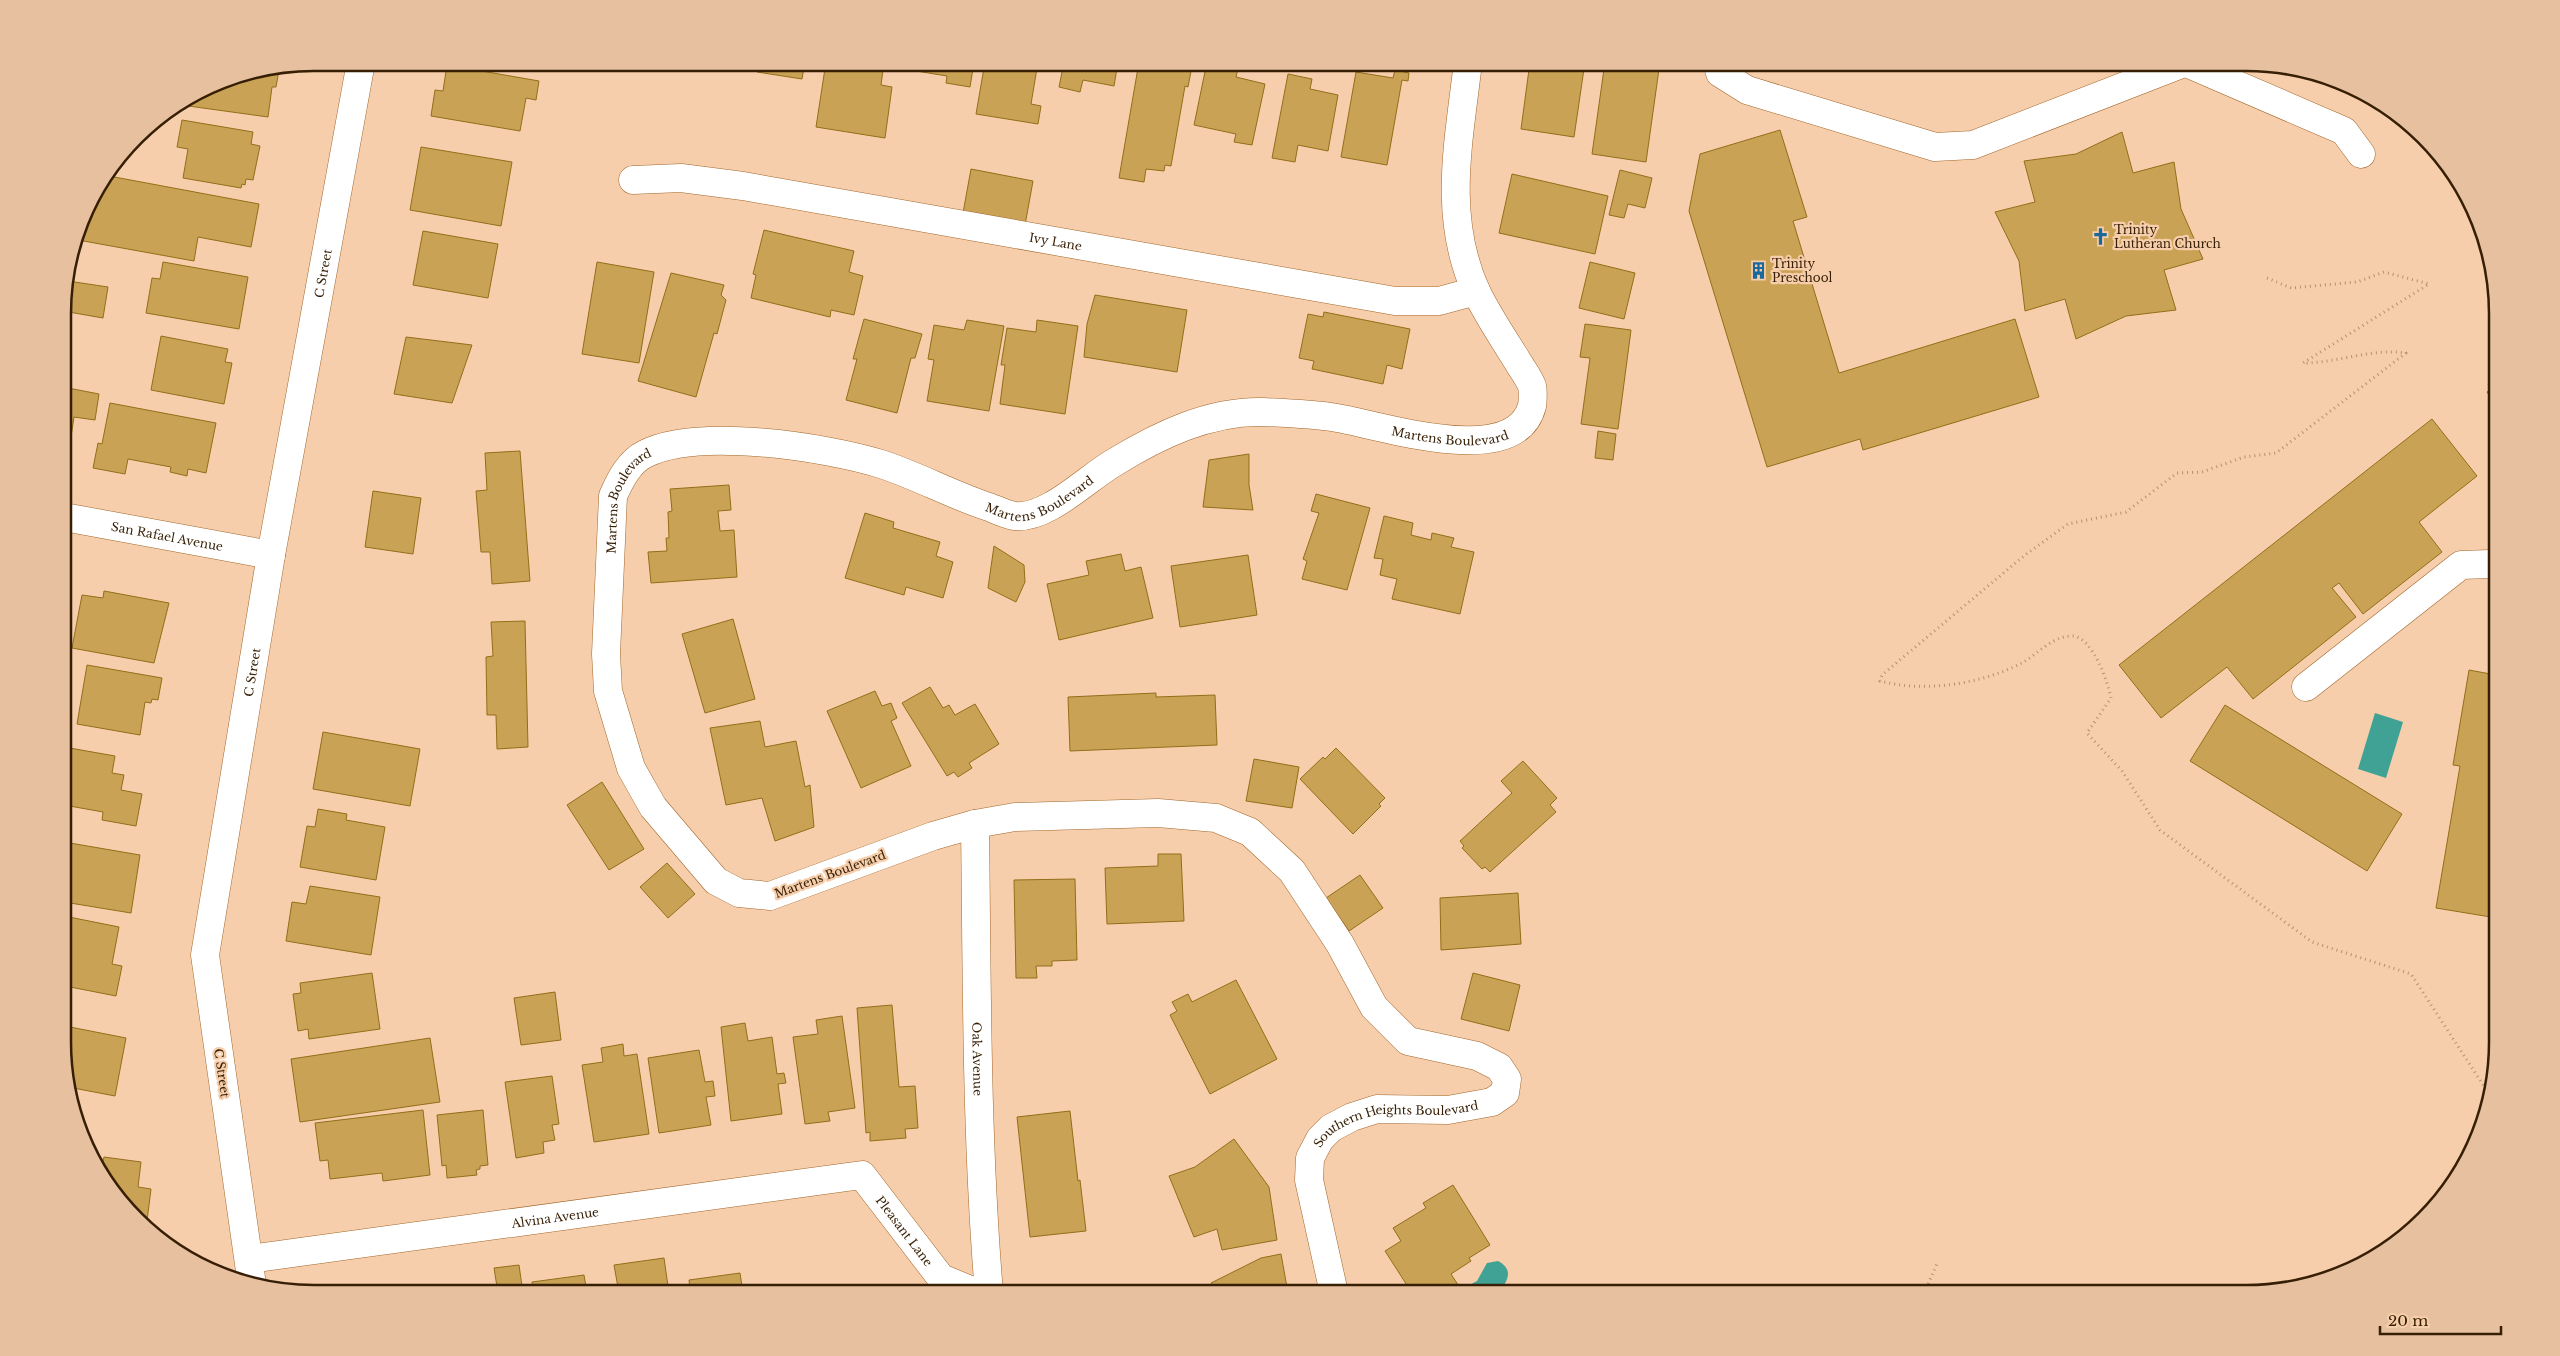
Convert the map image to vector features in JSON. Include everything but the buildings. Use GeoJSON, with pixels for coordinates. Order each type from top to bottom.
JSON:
{"type":"FeatureCollection","features":[{"type":"Feature","properties":{"kind":"street","name":"C Street"},"geometry":{"type":"LineString","coordinates":[[251,1276],[205,955],[271,555],[359,71]]}},
{"type":"Feature","properties":{"kind":"street","name":"Martens Boulevard"},"geometry":{"type":"LineString","coordinates":[[1467,71],[1454,185],[1457,234],[1476,290],[1533,387],[1532,407],[1519,427],[1498,437],[1469,442],[1408,433],[1334,417],[1239,412],[1203,420],[1160,436],[1113,463],[1039,513],[1014,516],[976,503],[881,464],[818,449],[773,443],[706,441],[674,445],[644,454],[624,473],[613,496],[606,654],[608,691],[631,768],[653,807],[716,881],[740,894],[770,896],[933,836],[975,824],[1016,817],[1158,813],[1216,818],[1250,832],[1292,871],[1340,944],[1374,1007],[1408,1040],[1477,1056],[1499,1067],[1507,1079],[1505,1093]]}},
{"type":"Feature","properties":{"kind":"street"},"geometry":{"type":"LineString","coordinates":[[1719,71],[1747,90],[1935,147],[1974,146],[2162,71]]}},
{"type":"Feature","properties":{"kind":"street"},"geometry":{"type":"LineString","coordinates":[[2205,71],[2344,131],[2361,154]]}},
{"type":"Feature","properties":{"kind":"street","name":"Ivy Lane"},"geometry":{"type":"LineString","coordinates":[[633,180],[681,178],[743,186],[1395,301],[1439,301],[1476,290]]}},
{"type":"Feature","properties":{"kind":"street","name":"San Rafael Avenue"},"geometry":{"type":"LineString","coordinates":[[71,518],[271,555]]}},
{"type":"Feature","properties":{"kind":"street"},"geometry":{"type":"LineString","coordinates":[[2306,687],[2461,565],[2489,564]]}},
{"type":"Feature","properties":{"kind":"street","name":"Oak Avenue"},"geometry":{"type":"LineString","coordinates":[[975,824],[978,1098],[983,1218],[988,1285]]}},
{"type":"Feature","properties":{"kind":"street","name":"Southern Heights Boulevard"},"geometry":{"type":"LineString","coordinates":[[1332,1285],[1309,1180],[1310,1158],[1320,1139],[1331,1128],[1377,1109],[1448,1110],[1492,1102],[1505,1093]]}},
{"type":"Feature","properties":{"kind":"street","name":"Alvina Avenue"},"geometry":{"type":"LineString","coordinates":[[248,1259],[862,1175]]}},
{"type":"Feature","properties":{"kind":"street","name":"Pleasant Lane"},"geometry":{"type":"LineString","coordinates":[[862,1175],[941,1278],[958,1285]]}},
{"type":"Feature","properties":{"kind":"path"},"geometry":{"type":"LineString","coordinates":[[2267,278],[2291,288],[2357,282],[2384,272],[2429,284],[2303,363],[2321,363],[2350,356],[2392,351],[2406,353],[2276,452],[2244,457],[2202,472],[2177,473],[2126,512],[2068,524],[2025,556],[1882,676],[1880,681],[1942,686],[1983,679],[2022,663],[2059,638],[2073,636],[2079,638],[2096,657],[2108,680],[2111,698],[2087,732],[2122,771],[2160,830],[2312,942],[2411,974],[2484,1088]]}},
{"type":"Feature","properties":{"kind":"path"},"geometry":{"type":"LineString","coordinates":[[1928,1285],[1937,1264]]}},
{"type":"Feature","properties":{"kind":"water"},"geometry":{"type":"Polygon","coordinates":[[[2375,713],[2403,722],[2386,778],[2358,769],[2375,713]]]}},
{"type":"Feature","properties":{"kind":"water"},"geometry":{"type":"Polygon","coordinates":[[[1498,1261],[1506,1268],[1508,1276],[1504,1285],[1470,1285],[1477,1281],[1487,1263],[1498,1261]]]}},
{"type":"Feature","properties":{"kind":"place","name":"Trinity Lutheran Church"},"geometry":{"type":"Point","coordinates":[2100,236]}},
{"type":"Feature","properties":{"kind":"place","name":"Trinity Preschool"},"geometry":{"type":"Point","coordinates":[1758,270]}}]}
